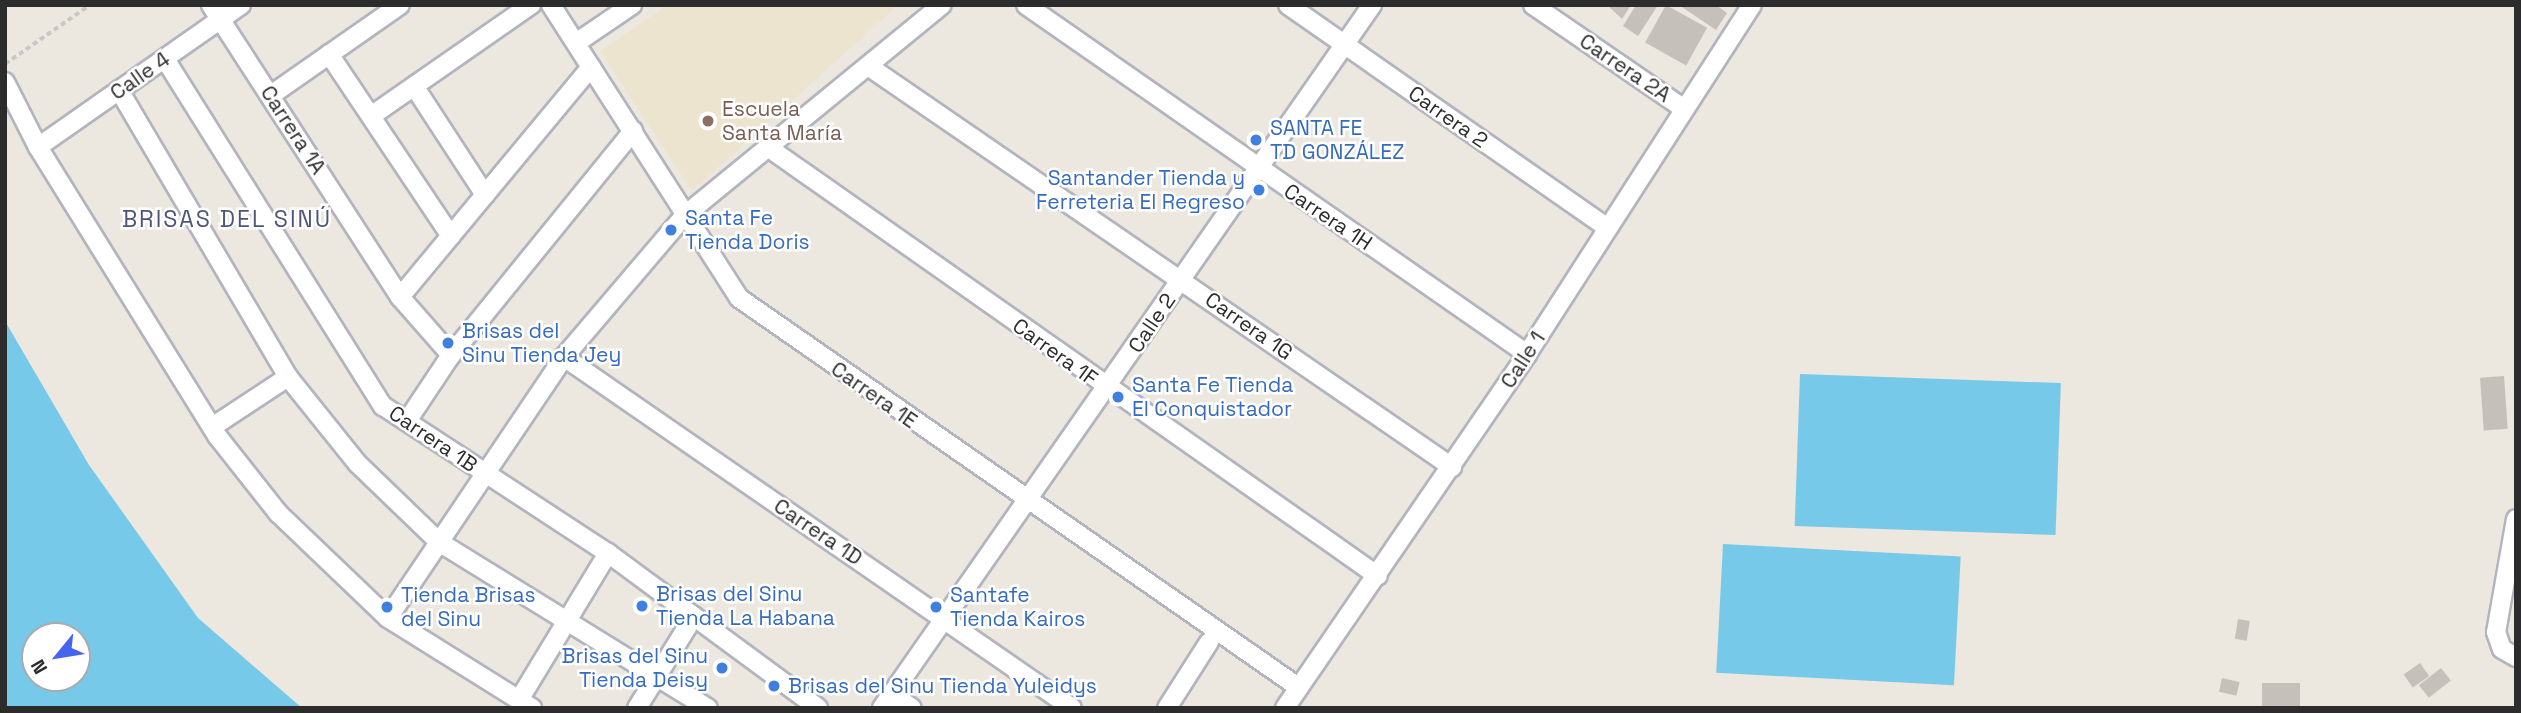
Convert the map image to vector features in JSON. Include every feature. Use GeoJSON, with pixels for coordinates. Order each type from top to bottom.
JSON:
{"type":"FeatureCollection","features":[{"type":"Feature","properties":{"kind":"street","name":"Calle 4"},"geometry":{"type":"LineString","coordinates":[[38,147],[165,59],[216,13],[242,5]]}},
{"type":"Feature","properties":{"kind":"street"},"geometry":{"type":"LineString","coordinates":[[271,95],[400,5]]}},
{"type":"Feature","properties":{"kind":"street"},"geometry":{"type":"LineString","coordinates":[[371,116],[531,5]]}},
{"type":"Feature","properties":{"kind":"street","name":"Carrera 1E"},"geometry":{"type":"LineString","coordinates":[[551,5],[739,298],[1026,503],[1298,687]]}},
{"type":"Feature","properties":{"kind":"street"},"geometry":{"type":"LineString","coordinates":[[576,43],[632,5]]}},
{"type":"Feature","properties":{"kind":"street"},"geometry":{"type":"LineString","coordinates":[[388,618],[564,357],[684,216],[871,68],[942,5]]}},
{"type":"Feature","properties":{"kind":"street","name":"Carrera 1H"},"geometry":{"type":"LineString","coordinates":[[1026,5],[1260,171],[1527,354]]}},
{"type":"Feature","properties":{"kind":"street","name":"Carrera 2"},"geometry":{"type":"LineString","coordinates":[[1288,5],[1608,228]]}},
{"type":"Feature","properties":{"kind":"street","name":"Calle 2"},"geometry":{"type":"LineString","coordinates":[[887,701],[947,620],[1181,279],[1260,171],[1371,5]]}},
{"type":"Feature","properties":{"kind":"street","name":"Carrera 2A"},"geometry":{"type":"LineString","coordinates":[[1533,5],[1683,108]]}},
{"type":"Feature","properties":{"kind":"street","name":"Calle 1"},"geometry":{"type":"LineString","coordinates":[[1285,708],[1452,467],[1752,5]]}},
{"type":"Feature","properties":{"kind":"street","name":"Carrera 1A"},"geometry":{"type":"LineString","coordinates":[[216,13],[400,297],[451,355]]}},
{"type":"Feature","properties":{"kind":"street"},"geometry":{"type":"LineString","coordinates":[[329,54],[451,236]]}},
{"type":"Feature","properties":{"kind":"street","name":"Carrera 1B"},"geometry":{"type":"LineString","coordinates":[[165,59],[366,386],[407,421],[484,475],[608,553],[818,708]]}},
{"type":"Feature","properties":{"kind":"street"},"geometry":{"type":"LineString","coordinates":[[400,297],[591,67]]}},
{"type":"Feature","properties":{"kind":"street","name":"Carrera 1G"},"geometry":{"type":"LineString","coordinates":[[871,68],[1452,467]]}},
{"type":"Feature","properties":{"kind":"street"},"geometry":{"type":"LineString","coordinates":[[5,82],[38,147],[212,427],[278,513],[388,618],[526,704],[566,623],[608,553]]}},
{"type":"Feature","properties":{"kind":"street"},"geometry":{"type":"LineString","coordinates":[[414,86],[485,195]]}},
{"type":"Feature","properties":{"kind":"street"},"geometry":{"type":"LineString","coordinates":[[119,90],[288,377],[358,464],[439,542],[566,623],[708,708]]}},
{"type":"Feature","properties":{"kind":"street"},"geometry":{"type":"LineString","coordinates":[[407,421],[451,355],[634,131]]}},
{"type":"Feature","properties":{"kind":"street","name":"Carrera 1F"},"geometry":{"type":"LineString","coordinates":[[769,148],[1107,389],[1378,576]]}},
{"type":"Feature","properties":{"kind":"street","name":"Carrera 1D"},"geometry":{"type":"LineString","coordinates":[[564,357],[1072,708]]}},
{"type":"Feature","properties":{"kind":"street"},"geometry":{"type":"LineString","coordinates":[[212,427],[288,377]]}},
{"type":"Feature","properties":{"kind":"street"},"geometry":{"type":"LineString","coordinates":[[2516,519],[2514,548],[2496,632],[2502,649],[2516,657]]}},
{"type":"Feature","properties":{"kind":"street"},"geometry":{"type":"LineString","coordinates":[[637,708],[654,676],[694,616]]}},
{"type":"Feature","properties":{"kind":"street"},"geometry":{"type":"LineString","coordinates":[[1167,708],[1209,642]]}},
{"type":"Feature","properties":{"kind":"street"},"geometry":{"type":"LineString","coordinates":[[887,701],[912,708]]}},
{"type":"Feature","properties":{"kind":"path"},"geometry":{"type":"LineString","coordinates":[[5,64],[90,5]]}},
{"type":"Feature","properties":{"kind":"shaded area","name":"Escuela Santa María"},"geometry":{"type":"Polygon","coordinates":[[[668,5],[898,5],[692,191],[600,51],[668,5]]]}},
{"type":"Feature","properties":{"kind":"water"},"geometry":{"type":"Polygon","coordinates":[[[5,321],[89,465],[198,618],[302,708],[5,708],[5,321]]]}},
{"type":"Feature","properties":{"kind":"water"},"geometry":{"type":"Polygon","coordinates":[[[1800,374],[2061,383],[2056,535],[1795,526],[1800,374]]]}},
{"type":"Feature","properties":{"kind":"water"},"geometry":{"type":"Polygon","coordinates":[[[1723,544],[1961,556],[1954,685],[1716,673],[1723,544]]]}},
{"type":"Feature","properties":{"kind":"building"},"geometry":{"type":"Polygon","coordinates":[[[1607,5],[1631,5],[1622,19],[1607,5]]]}},
{"type":"Feature","properties":{"kind":"building"},"geometry":{"type":"Polygon","coordinates":[[[1636,5],[1658,5],[1638,36],[1623,26],[1636,5]]]}},
{"type":"Feature","properties":{"kind":"building"},"geometry":{"type":"Polygon","coordinates":[[[1666,5],[1707,28],[1686,65],[1645,43],[1666,5]]]}},
{"type":"Feature","properties":{"kind":"building"},"geometry":{"type":"Polygon","coordinates":[[[1679,5],[1716,5],[1727,13],[1716,30],[1679,5]]]}},
{"type":"Feature","properties":{"kind":"building"},"geometry":{"type":"Polygon","coordinates":[[[2504,376],[2508,429],[2484,431],[2480,378],[2504,376]]]}},
{"type":"Feature","properties":{"kind":"building"},"geometry":{"type":"Polygon","coordinates":[[[2238,619],[2250,621],[2247,641],[2235,639],[2238,619]]]}},
{"type":"Feature","properties":{"kind":"building"},"geometry":{"type":"Polygon","coordinates":[[[2420,663],[2429,676],[2413,688],[2404,674],[2420,663]]]}},
{"type":"Feature","properties":{"kind":"building"},"geometry":{"type":"Polygon","coordinates":[[[2441,668],[2451,681],[2429,698],[2419,685],[2441,668]]]}},
{"type":"Feature","properties":{"kind":"building"},"geometry":{"type":"Polygon","coordinates":[[[2222,678],[2240,682],[2236,696],[2219,692],[2222,678]]]}},
{"type":"Feature","properties":{"kind":"building"},"geometry":{"type":"Polygon","coordinates":[[[2262,683],[2300,683],[2300,708],[2262,708],[2262,683]]]}},
{"type":"Feature","properties":{"kind":"place","name":"Escuela Santa María"},"geometry":{"type":"Point","coordinates":[708,121]}},
{"type":"Feature","properties":{"kind":"place","name":"SANTA FE TD GONZÁLEZ"},"geometry":{"type":"Point","coordinates":[1256,140]}},
{"type":"Feature","properties":{"kind":"place","name":"Santander Tienda y Ferreteria El Regreso"},"geometry":{"type":"Point","coordinates":[1259,190]}},
{"type":"Feature","properties":{"kind":"place","name":"Santa Fe Tienda Doris"},"geometry":{"type":"Point","coordinates":[671,230]}},
{"type":"Feature","properties":{"kind":"place","name":"Brisas del Sinu Tienda Jey"},"geometry":{"type":"Point","coordinates":[448,343]}},
{"type":"Feature","properties":{"kind":"place","name":"Santa Fe Tienda El Conquistador"},"geometry":{"type":"Point","coordinates":[1118,397]}},
{"type":"Feature","properties":{"kind":"place","name":"Brisas del Sinu Tienda La Habana"},"geometry":{"type":"Point","coordinates":[642,606]}},
{"type":"Feature","properties":{"kind":"place","name":"Tienda Brisas del Sinu"},"geometry":{"type":"Point","coordinates":[387,607]}},
{"type":"Feature","properties":{"kind":"place","name":"Santafe Tienda Kairos"},"geometry":{"type":"Point","coordinates":[936,607]}},
{"type":"Feature","properties":{"kind":"place","name":"Brisas del Sinu Tienda Deisy"},"geometry":{"type":"Point","coordinates":[722,668]}},
{"type":"Feature","properties":{"kind":"place","name":"Brisas del Sinu Tienda Yuleidys"},"geometry":{"type":"Point","coordinates":[774,686]}},
{"type":"Feature","properties":{"kind":"district","name":"BRISAS DEL SINÚ"},"geometry":{"type":"Point","coordinates":[227,219]}}]}
